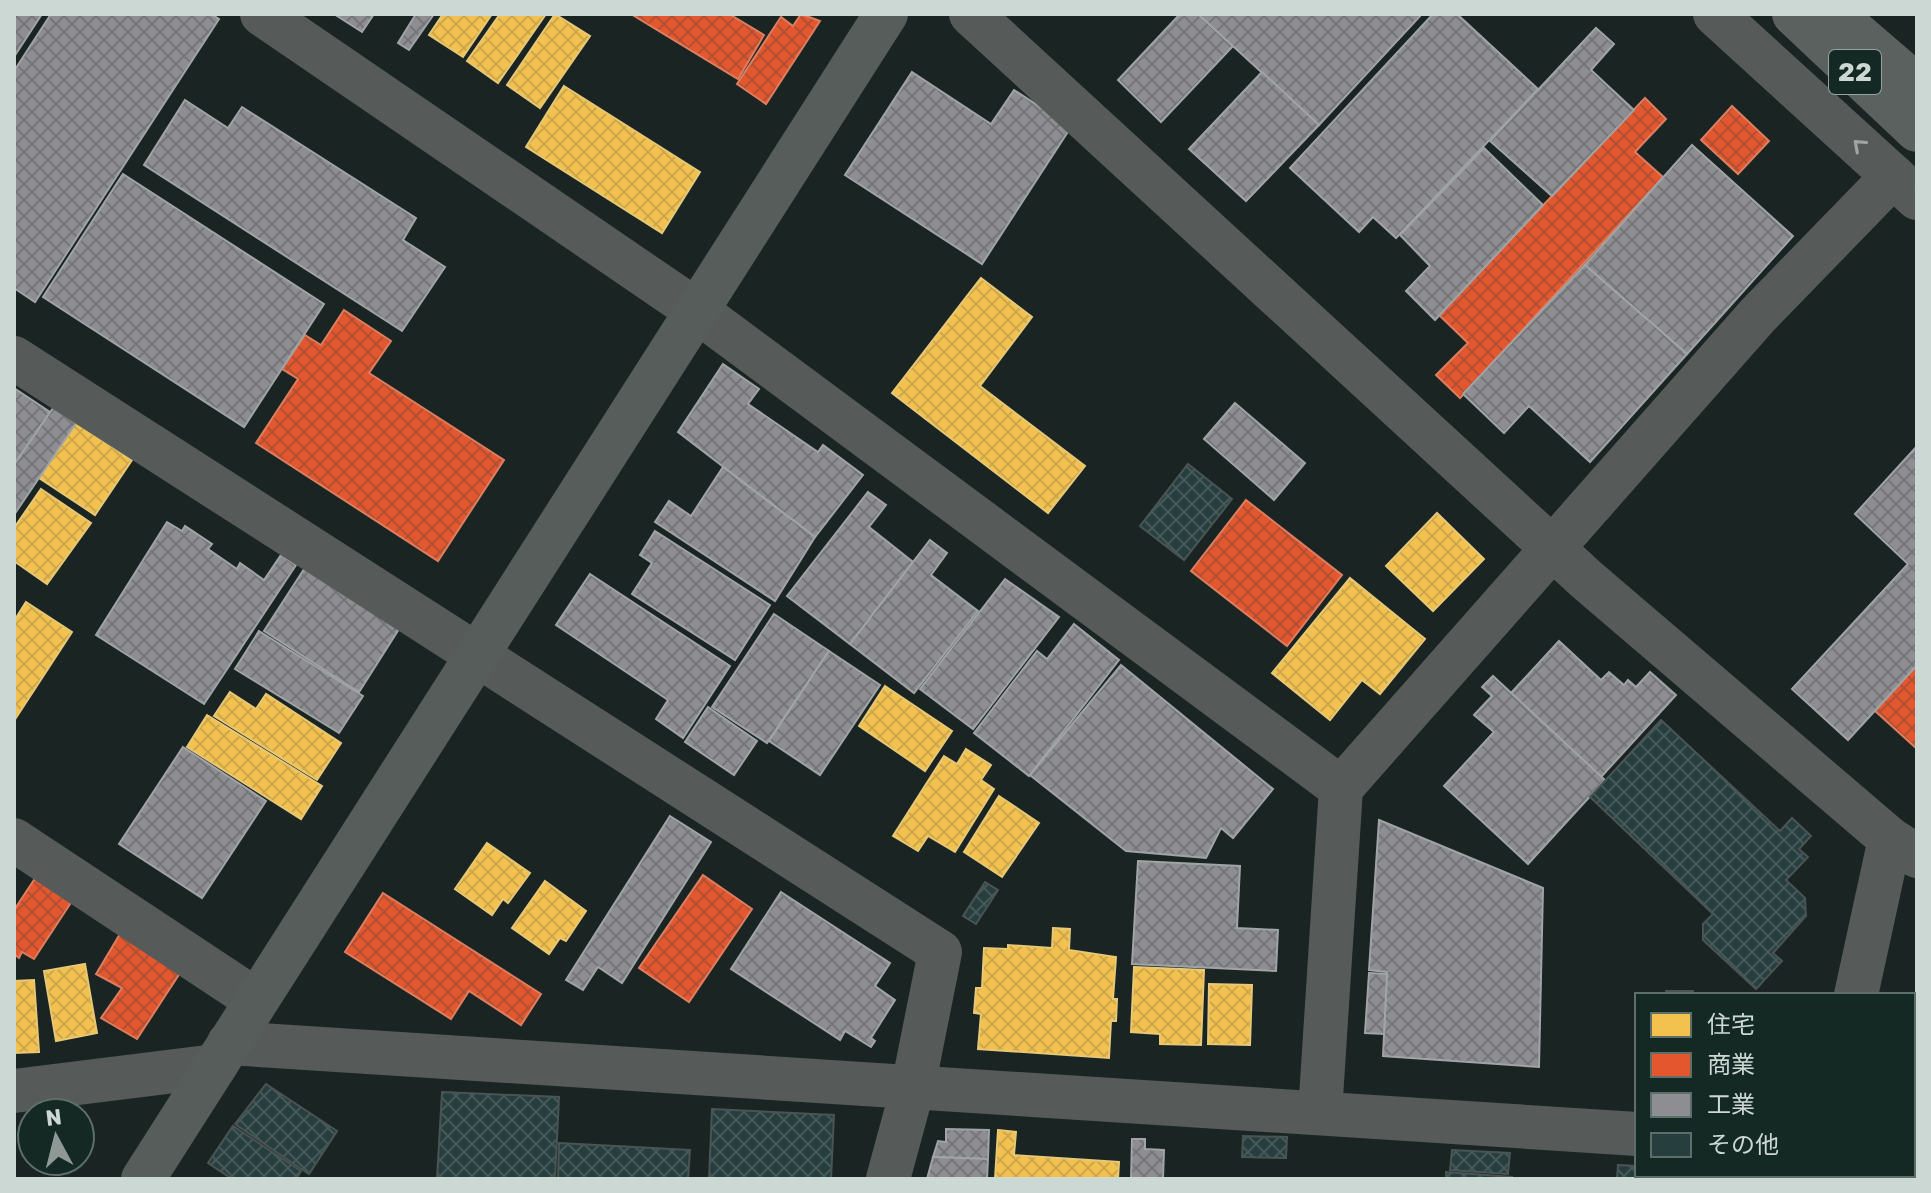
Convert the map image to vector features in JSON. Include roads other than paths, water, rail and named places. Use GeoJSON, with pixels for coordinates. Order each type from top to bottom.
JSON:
{"type":"FeatureCollection","features":[{"type":"Feature","properties":{"kind":"highway","name":"22"},"geometry":{"type":"LineString","coordinates":[[1794,14],[1917,130]]}},
{"type":"Feature","properties":{"kind":"highway"},"geometry":{"type":"LineString","coordinates":[[1834,14],[1917,86]]}},
{"type":"Feature","properties":{"kind":"street"},"geometry":{"type":"LineString","coordinates":[[262,14],[697,311],[1341,788]]}},
{"type":"Feature","properties":{"kind":"street"},"geometry":{"type":"LineString","coordinates":[[143,1179],[886,14]]}},
{"type":"Feature","properties":{"kind":"street"},"geometry":{"type":"LineString","coordinates":[[971,14],[1552,547],[1904,848],[1857,993]]}},
{"type":"Feature","properties":{"kind":"street"},"geometry":{"type":"LineString","coordinates":[[1320,1113],[1341,788],[1758,315],[1905,187],[1715,14]]}},
{"type":"Feature","properties":{"kind":"street"},"geometry":{"type":"LineString","coordinates":[[14,358],[940,952],[913,1087],[888,1179]]}},
{"type":"Feature","properties":{"kind":"street"},"geometry":{"type":"LineString","coordinates":[[14,840],[256,1000]]}},
{"type":"Feature","properties":{"kind":"street"},"geometry":{"type":"LineString","coordinates":[[14,1091],[222,1055],[913,1087],[1635,1134]]}}]}
